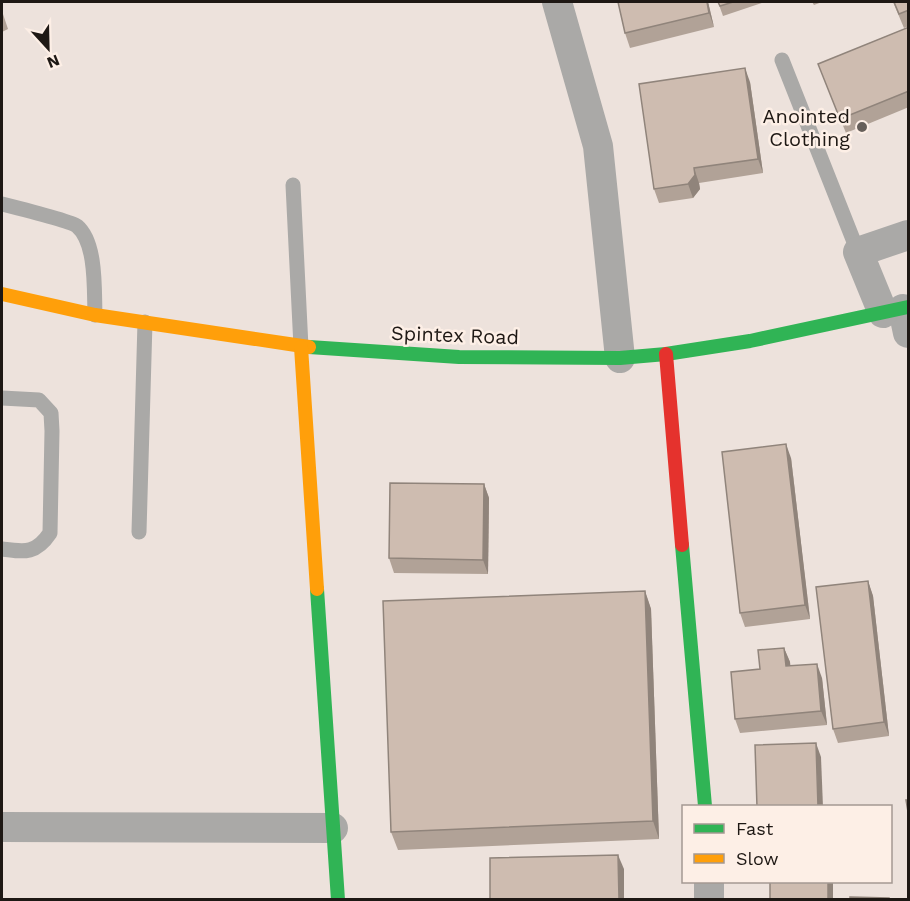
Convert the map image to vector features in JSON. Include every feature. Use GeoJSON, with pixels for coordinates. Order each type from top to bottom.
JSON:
{"type":"FeatureCollection","features":[{"type":"Feature","properties":{"kind":"street"},"geometry":{"type":"LineString","coordinates":[[556,2],[598,146],[620,358]]}},
{"type":"Feature","properties":{"kind":"street"},"geometry":{"type":"LineString","coordinates":[[901,315],[858,252],[909,235]]}},
{"type":"Feature","properties":{"kind":"street","name":"Spintex Road"},"geometry":{"type":"LineString","coordinates":[[2,294],[95,315],[301,348],[459,357],[620,358],[666,354],[901,315]]}},
{"type":"Feature","properties":{"kind":"street"},"geometry":{"type":"LineString","coordinates":[[301,348],[338,900]]}},
{"type":"Feature","properties":{"kind":"street"},"geometry":{"type":"LineString","coordinates":[[666,354],[705,805]]}},
{"type":"Feature","properties":{"kind":"street"},"geometry":{"type":"LineString","coordinates":[[2,827],[333,828]]}},
{"type":"Feature","properties":{"kind":"street"},"geometry":{"type":"LineString","coordinates":[[709,883],[709,900]]}},
{"type":"Feature","properties":{"kind":"lane"},"geometry":{"type":"LineString","coordinates":[[782,60],[858,252]]}},
{"type":"Feature","properties":{"kind":"lane"},"geometry":{"type":"LineString","coordinates":[[293,185],[301,348]]}},
{"type":"Feature","properties":{"kind":"lane"},"geometry":{"type":"LineString","coordinates":[[2,204],[76,225],[86,239],[92,256],[95,315]]}},
{"type":"Feature","properties":{"kind":"lane"},"geometry":{"type":"LineString","coordinates":[[139,532],[145,322]]}},
{"type":"Feature","properties":{"kind":"lane"},"geometry":{"type":"LineString","coordinates":[[2,398],[39,400],[51,413],[52,431],[50,533],[42,545],[26,552],[2,549]]}},
{"type":"Feature","properties":{"kind":"building"},"geometry":{"type":"Polygon","coordinates":[[[618,2],[707,2],[709,13],[625,33],[618,2]]]}},
{"type":"Feature","properties":{"kind":"building"},"geometry":{"type":"Polygon","coordinates":[[[718,2],[733,2],[720,6],[718,2]]]}},
{"type":"Feature","properties":{"kind":"building"},"geometry":{"type":"Polygon","coordinates":[[[894,2],[909,2],[909,10],[899,14],[894,2]]]}},
{"type":"Feature","properties":{"kind":"building"},"geometry":{"type":"Polygon","coordinates":[[[909,27],[909,91],[840,119],[818,64],[909,27]]]}},
{"type":"Feature","properties":{"kind":"building"},"geometry":{"type":"Polygon","coordinates":[[[745,68],[758,159],[694,168],[695,175],[688,184],[654,189],[639,84],[745,68]]]}},
{"type":"Feature","properties":{"kind":"building"},"geometry":{"type":"Polygon","coordinates":[[[786,444],[805,605],[740,613],[722,452],[786,444]]]}},
{"type":"Feature","properties":{"kind":"building"},"geometry":{"type":"Polygon","coordinates":[[[390,483],[484,484],[483,560],[389,558],[390,483]]]}},
{"type":"Feature","properties":{"kind":"building"},"geometry":{"type":"Polygon","coordinates":[[[868,581],[884,722],[833,729],[816,587],[868,581]]]}},
{"type":"Feature","properties":{"kind":"building"},"geometry":{"type":"Polygon","coordinates":[[[645,591],[653,821],[391,832],[383,601],[645,591]]]}},
{"type":"Feature","properties":{"kind":"building"},"geometry":{"type":"Polygon","coordinates":[[[784,648],[786,666],[817,664],[821,711],[735,719],[731,672],[760,669],[758,650],[784,648]]]}},
{"type":"Feature","properties":{"kind":"building"},"geometry":{"type":"Polygon","coordinates":[[[816,743],[818,805],[757,805],[755,745],[816,743]]]}},
{"type":"Feature","properties":{"kind":"building"},"geometry":{"type":"Polygon","coordinates":[[[906,800],[909,800],[909,818],[906,800]]]}},
{"type":"Feature","properties":{"kind":"building"},"geometry":{"type":"Polygon","coordinates":[[[618,855],[619,900],[490,900],[490,858],[618,855]]]}},
{"type":"Feature","properties":{"kind":"building"},"geometry":{"type":"Polygon","coordinates":[[[770,883],[828,883],[828,900],[770,900],[770,883]]]}},
{"type":"Feature","properties":{"kind":"building"},"geometry":{"type":"Polygon","coordinates":[[[850,897],[889,898],[889,900],[850,900],[850,897]]]}},
{"type":"Feature","properties":{"kind":"traffic: fast"},"geometry":{"type":"LineString","coordinates":[[309,347],[459,357],[620,358],[666,354],[750,341],[908,307]]}},
{"type":"Feature","properties":{"kind":"traffic: fast"},"geometry":{"type":"LineString","coordinates":[[682,545],[705,805]]}},
{"type":"Feature","properties":{"kind":"traffic: fast"},"geometry":{"type":"LineString","coordinates":[[317,589],[338,900]]}},
{"type":"Feature","properties":{"kind":"traffic: slow"},"geometry":{"type":"LineString","coordinates":[[2,294],[95,315],[309,347]]}},
{"type":"Feature","properties":{"kind":"traffic: slow"},"geometry":{"type":"LineString","coordinates":[[301,347],[317,589]]}},
{"type":"Feature","properties":{"kind":"traffic: jam"},"geometry":{"type":"LineString","coordinates":[[666,354],[682,545]]}},
{"type":"Feature","properties":{"kind":"place","name":"Anointed Clothing"},"geometry":{"type":"Point","coordinates":[862,127]}}]}
